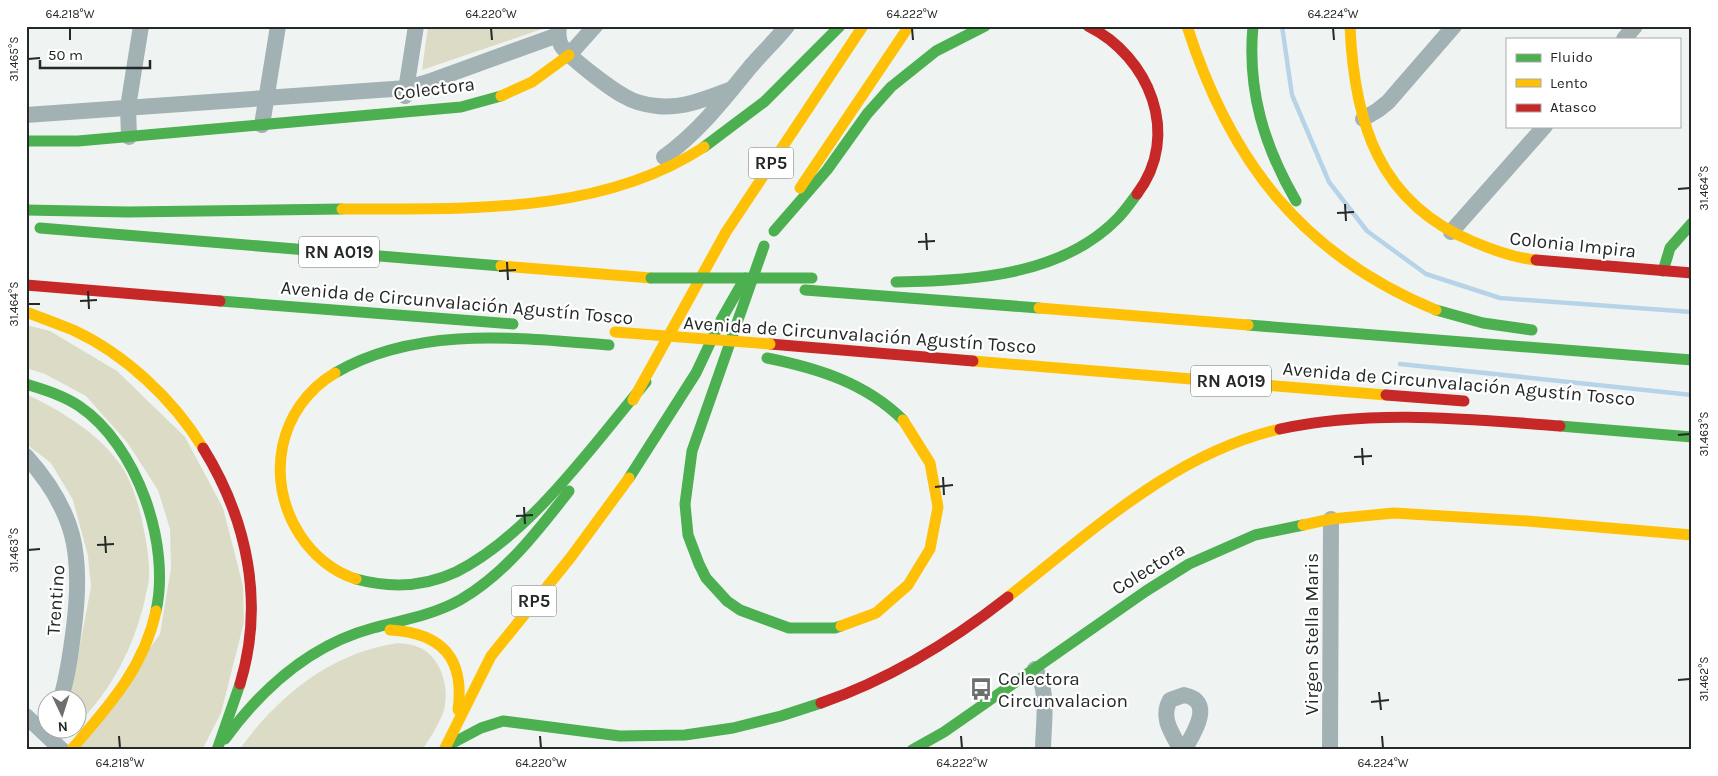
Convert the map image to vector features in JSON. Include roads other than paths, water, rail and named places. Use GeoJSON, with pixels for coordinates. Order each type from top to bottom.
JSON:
{"type":"FeatureCollection","features":[{"type":"Feature","properties":{"kind":"main road"},"geometry":{"type":"LineString","coordinates":[[26,210],[120,212],[479,207],[558,200],[608,190],[677,163],[706,146],[766,98],[840,26]]}},
{"type":"Feature","properties":{"kind":"main road","name":"RP5"},"geometry":{"type":"LineString","coordinates":[[452,734],[491,656],[592,530],[670,415],[696,373],[721,320],[764,246],[839,127],[908,26]]}},
{"type":"Feature","properties":{"kind":"main road"},"geometry":{"type":"LineString","coordinates":[[774,231],[835,160],[867,114],[887,93],[925,60],[948,44],[986,26]]}},
{"type":"Feature","properties":{"kind":"main road"},"geometry":{"type":"LineString","coordinates":[[888,282],[952,280],[1006,273],[1031,267],[1055,259],[1091,239],[1106,229],[1131,204],[1143,186],[1156,151],[1157,130],[1152,96],[1144,78],[1126,52],[1114,41],[1088,26]]}},
{"type":"Feature","properties":{"kind":"main road"},"geometry":{"type":"LineString","coordinates":[[1187,26],[1210,93],[1240,149],[1282,204],[1306,230],[1342,259],[1384,287],[1436,310],[1494,325],[1545,331]]}},
{"type":"Feature","properties":{"kind":"main road"},"geometry":{"type":"LineString","coordinates":[[1253,26],[1254,92],[1264,134],[1279,172],[1297,204],[1342,259]]}},
{"type":"Feature","properties":{"kind":"main road","name":"Colonia Impira"},"geometry":{"type":"LineString","coordinates":[[1350,26],[1354,82],[1362,119],[1379,156],[1406,198],[1424,215],[1450,232],[1478,246],[1528,259],[1692,273]]}},
{"type":"Feature","properties":{"kind":"main road"},"geometry":{"type":"LineString","coordinates":[[684,303],[736,238],[868,30]]}},
{"type":"Feature","properties":{"kind":"main road","name":"RP5"},"geometry":{"type":"LineString","coordinates":[[352,635],[436,610],[468,595],[502,568],[559,504],[608,438],[646,382],[684,303],[762,177],[868,30]]}},
{"type":"Feature","properties":{"kind":"main road"},"geometry":{"type":"LineString","coordinates":[[839,127],[883,80],[910,47]]}},
{"type":"Feature","properties":{"kind":"main road","name":"Colectora"},"geometry":{"type":"LineString","coordinates":[[26,141],[78,141],[461,107],[500,98],[540,77],[569,55]]}},
{"type":"Feature","properties":{"kind":"main road"},"geometry":{"type":"LineString","coordinates":[[1663,271],[1670,248],[1692,223]]}},
{"type":"Feature","properties":{"kind":"main road","name":"Avenida de Circunvalación Agustín Tosco"},"geometry":{"type":"LineString","coordinates":[[26,227],[1692,360]]}},
{"type":"Feature","properties":{"kind":"main road"},"geometry":{"type":"LineString","coordinates":[[646,382],[548,497],[500,540],[455,572],[411,586],[368,584],[349,578],[316,558],[293,528],[280,486],[278,466],[282,444],[292,419],[306,396],[325,379],[352,363],[386,350],[416,344],[451,341],[533,340],[609,345],[694,338],[763,357],[817,370],[856,386],[883,403],[902,419],[919,440],[935,480],[937,515],[934,534],[920,569],[897,598],[880,611],[858,623],[830,630],[809,632],[787,630],[752,617],[734,607],[719,594],[701,569],[691,545],[685,506],[688,468],[693,445],[706,402],[721,368],[764,246]]}},
{"type":"Feature","properties":{"kind":"main road"},"geometry":{"type":"LineString","coordinates":[[651,278],[817,278]]}},
{"type":"Feature","properties":{"kind":"main road","name":"Avenida de Circunvalación Agustín Tosco"},"geometry":{"type":"LineString","coordinates":[[26,285],[521,324]]}},
{"type":"Feature","properties":{"kind":"main road"},"geometry":{"type":"LineString","coordinates":[[26,312],[56,323],[100,345],[144,376],[192,429],[227,492],[238,523],[247,560],[252,625],[243,678],[217,750]]}},
{"type":"Feature","properties":{"kind":"main road","name":"Avenida de Circunvalación Agustín Tosco"},"geometry":{"type":"LineString","coordinates":[[610,332],[1474,402]]}},
{"type":"Feature","properties":{"kind":"main road"},"geometry":{"type":"LineString","coordinates":[[26,384],[66,399],[80,407],[96,421],[118,447],[137,477],[147,498],[158,536],[161,559],[156,612],[142,656],[122,689],[71,750]]}},
{"type":"Feature","properties":{"kind":"main road"},"geometry":{"type":"LineString","coordinates":[[445,748],[470,732],[488,724],[503,721],[608,736],[674,736],[709,732],[782,716],[828,699],[882,676],[960,632],[996,607],[1116,512],[1168,476],[1203,456],[1241,440],[1274,430],[1330,419],[1391,416],[1524,423],[1692,437]]}},
{"type":"Feature","properties":{"kind":"main road","name":"Colectora"},"geometry":{"type":"LineString","coordinates":[[912,750],[944,732],[1146,591],[1189,564],[1224,547],[1256,535],[1331,519],[1394,513],[1692,535]]}},
{"type":"Feature","properties":{"kind":"main road"},"geometry":{"type":"LineString","coordinates":[[217,750],[256,699],[285,672],[317,651],[352,635],[392,630],[411,630],[428,635],[441,644],[449,654],[461,682],[461,698],[452,734],[445,748]]}},
{"type":"Feature","properties":{"kind":"street"},"geometry":{"type":"LineString","coordinates":[[129,137],[128,107],[141,26]]}},
{"type":"Feature","properties":{"kind":"street"},"geometry":{"type":"LineString","coordinates":[[262,125],[278,26]]}},
{"type":"Feature","properties":{"kind":"street"},"geometry":{"type":"LineString","coordinates":[[403,113],[416,26]]}},
{"type":"Feature","properties":{"kind":"street"},"geometry":{"type":"LineString","coordinates":[[569,55],[595,26]]}},
{"type":"Feature","properties":{"kind":"street"},"geometry":{"type":"LineString","coordinates":[[608,190],[654,164],[682,144],[708,119],[752,65],[788,26]]}},
{"type":"Feature","properties":{"kind":"street"},"geometry":{"type":"LineString","coordinates":[[1362,119],[1388,102],[1454,26]]}},
{"type":"Feature","properties":{"kind":"street"},"geometry":{"type":"LineString","coordinates":[[1625,38],[1635,26]]}},
{"type":"Feature","properties":{"kind":"street"},"geometry":{"type":"LineString","coordinates":[[26,115],[407,88],[428,82],[558,30],[560,44],[569,55],[623,96],[640,104],[674,106],[702,100],[734,88]]}},
{"type":"Feature","properties":{"kind":"street"},"geometry":{"type":"LineString","coordinates":[[1450,232],[1543,128]]}},
{"type":"Feature","properties":{"kind":"street","name":"Trentino"},"geometry":{"type":"LineString","coordinates":[[26,456],[56,496],[74,541],[78,557],[77,602],[70,662],[64,688]]}},
{"type":"Feature","properties":{"kind":"street","name":"Virgen Stella Maris"},"geometry":{"type":"LineString","coordinates":[[1330,750],[1331,519]]}},
{"type":"Feature","properties":{"kind":"street"},"geometry":{"type":"LineString","coordinates":[[1035,669],[1042,678],[1044,690],[1043,750]]}},
{"type":"Feature","properties":{"kind":"street"},"geometry":{"type":"LineString","coordinates":[[26,716],[38,724]]}},
{"type":"Feature","properties":{"kind":"street"},"geometry":{"type":"LineString","coordinates":[[54,738],[62,750]]}},
{"type":"Feature","properties":{"kind":"waterway"},"geometry":{"type":"LineString","coordinates":[[1282,26],[1292,95],[1329,182],[1367,231],[1426,274],[1500,298],[1692,312]]}},
{"type":"Feature","properties":{"kind":"waterway"},"geometry":{"type":"LineString","coordinates":[[1400,364],[1692,395]]}},
{"type":"Feature","properties":{"kind":"place","name":"Colectora Circunvalacion"},"geometry":{"type":"Point","coordinates":[981,689]}}]}
